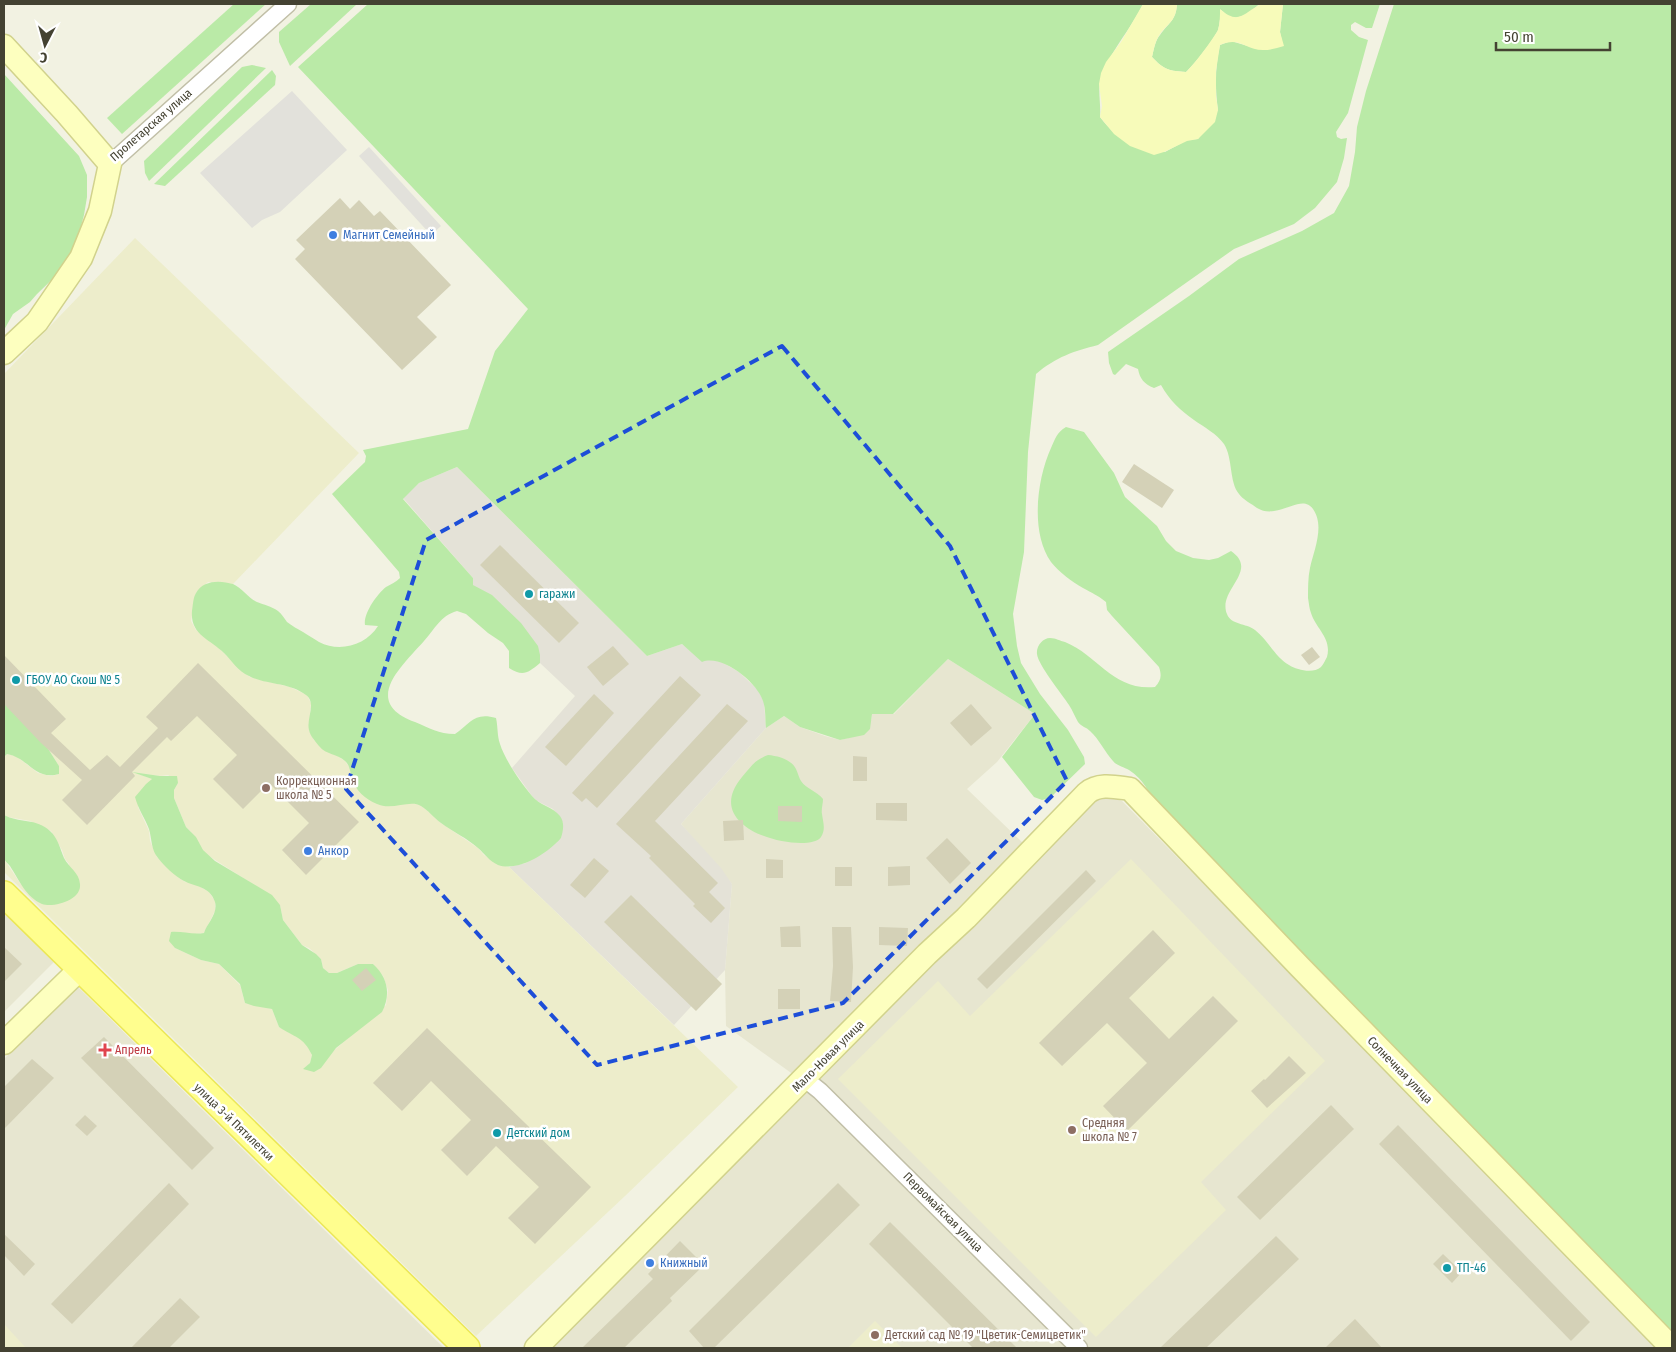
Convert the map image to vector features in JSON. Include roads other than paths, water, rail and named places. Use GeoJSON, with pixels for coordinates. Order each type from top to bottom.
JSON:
{"type":"FeatureCollection","features":[{"type":"Feature","properties":{"kind":"main road","name":"улица 3-й Пятилетки"},"geometry":{"type":"LineString","coordinates":[[4,894],[79,970],[467,1348]]}},
{"type":"Feature","properties":{"kind":"street","name":"Пролетарская улица"},"geometry":{"type":"LineString","coordinates":[[4,46],[68,114],[110,164],[288,4]]}},
{"type":"Feature","properties":{"kind":"street"},"geometry":{"type":"LineString","coordinates":[[4,353],[37,322],[81,258],[102,204],[110,164]]}},
{"type":"Feature","properties":{"kind":"street","name":"Мало-Новая улица"},"geometry":{"type":"LineString","coordinates":[[536,1348],[966,918],[1087,793],[1098,787],[1130,789]]}},
{"type":"Feature","properties":{"kind":"street","name":"Солнечная улица"},"geometry":{"type":"LineString","coordinates":[[1130,789],[1300,967],[1672,1348]]}},
{"type":"Feature","properties":{"kind":"street"},"geometry":{"type":"LineString","coordinates":[[4,1043],[79,970]]}},
{"type":"Feature","properties":{"kind":"street","name":"Первомайская улица"},"geometry":{"type":"LineString","coordinates":[[805,1079],[820,1091],[1079,1348]]}},
{"type":"Feature","properties":{"kind":"place","name":"Магнит Семейный"},"geometry":{"type":"Point","coordinates":[333,235]}},
{"type":"Feature","properties":{"kind":"place","name":"гаражи"},"geometry":{"type":"Point","coordinates":[529,594]}},
{"type":"Feature","properties":{"kind":"place","name":"ГБОУ АО Скош № 5"},"geometry":{"type":"Point","coordinates":[16,680]}},
{"type":"Feature","properties":{"kind":"place","name":"Коррекционная школа № 5"},"geometry":{"type":"Point","coordinates":[266,788]}},
{"type":"Feature","properties":{"kind":"place","name":"Анкор"},"geometry":{"type":"Point","coordinates":[308,851]}},
{"type":"Feature","properties":{"kind":"place","name":"Апрель"},"geometry":{"type":"Point","coordinates":[105,1050]}},
{"type":"Feature","properties":{"kind":"place","name":"Средняя школа № 7"},"geometry":{"type":"Point","coordinates":[1072,1130]}},
{"type":"Feature","properties":{"kind":"place","name":"Детский дом"},"geometry":{"type":"Point","coordinates":[497,1133]}},
{"type":"Feature","properties":{"kind":"place","name":"Книжный"},"geometry":{"type":"Point","coordinates":[650,1263]}},
{"type":"Feature","properties":{"kind":"place","name":"ТП-46"},"geometry":{"type":"Point","coordinates":[1447,1268]}},
{"type":"Feature","properties":{"kind":"place","name":"Детский сад № 19 \"Цветик-Семицветик\""},"geometry":{"type":"Point","coordinates":[875,1335]}}]}
